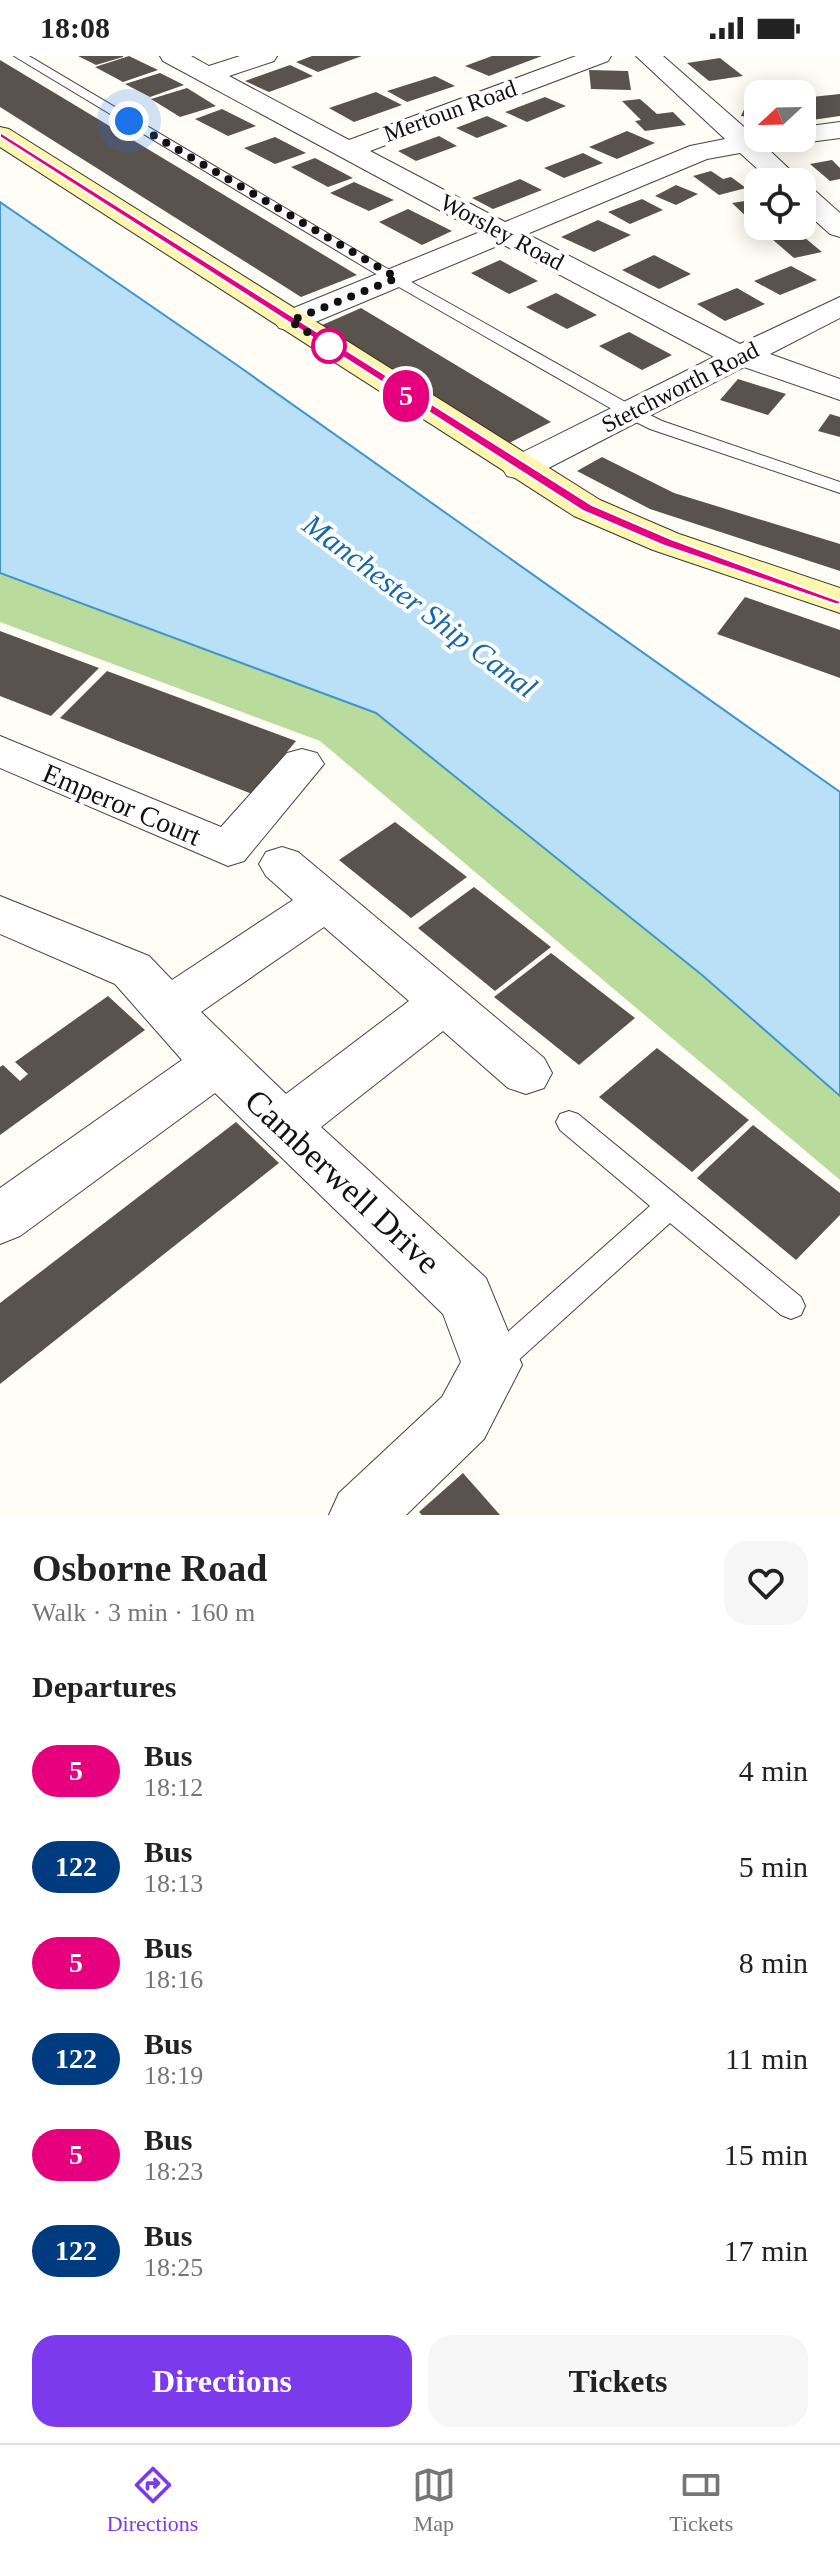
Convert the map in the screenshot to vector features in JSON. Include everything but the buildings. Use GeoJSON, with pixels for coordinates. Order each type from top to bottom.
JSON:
{"type":"FeatureCollection","features":[{"type":"Feature","properties":{"kind":"main road"},"geometry":{"type":"LineString","coordinates":[[0,135],[587,508],[622,525],[840,601]]}},
{"type":"Feature","properties":{"kind":"street","name":"Worsley Road"},"geometry":{"type":"LineString","coordinates":[[172,56],[740,357],[840,390]]}},
{"type":"Feature","properties":{"kind":"street"},"geometry":{"type":"LineString","coordinates":[[207,75],[265,56]]}},
{"type":"Feature","properties":{"kind":"street","name":"Mertoun Road"},"geometry":{"type":"LineString","coordinates":[[347,150],[599,56]]}},
{"type":"Feature","properties":{"kind":"street"},"geometry":{"type":"LineString","coordinates":[[648,56],[744,142]]}},
{"type":"Feature","properties":{"kind":"street"},"geometry":{"type":"LineString","coordinates":[[816,133],[840,130]]}},
{"type":"Feature","properties":{"kind":"street"},"geometry":{"type":"LineString","coordinates":[[290,321],[700,152],[744,142]]}},
{"type":"Feature","properties":{"kind":"street"},"geometry":{"type":"LineString","coordinates":[[755,152],[773,168]]}},
{"type":"Feature","properties":{"kind":"street"},"geometry":{"type":"LineString","coordinates":[[816,207],[840,228]]}},
{"type":"Feature","properties":{"kind":"street","name":"Stetchworth Road"},"geometry":{"type":"LineString","coordinates":[[520,468],[840,306]]}},
{"type":"Feature","properties":{"kind":"street","name":"Emperor Court"},"geometry":{"type":"LineString","coordinates":[[0,751],[228,849],[302,764]]}},
{"type":"Feature","properties":{"kind":"street"},"geometry":{"type":"LineString","coordinates":[[282,864],[526,1073]]}},
{"type":"Feature","properties":{"kind":"street"},"geometry":{"type":"LineString","coordinates":[[167,1009],[326,902]]}},
{"type":"Feature","properties":{"kind":"street","name":"Camberwell Drive"},"geometry":{"type":"LineString","coordinates":[[0,914],[132,970],[217,1063],[466,1297],[492,1365]]}},
{"type":"Feature","properties":{"kind":"street"},"geometry":{"type":"LineString","coordinates":[[284,1126],[444,1002]]}},
{"type":"Feature","properties":{"kind":"street"},"geometry":{"type":"LineString","coordinates":[[0,1219],[217,1063]]}},
{"type":"Feature","properties":{"kind":"street"},"geometry":{"type":"LineString","coordinates":[[361,1515],[463,1418],[492,1365]]}},
{"type":"Feature","properties":{"kind":"lane"},"geometry":{"type":"LineString","coordinates":[[20,56],[630,412],[656,425],[840,488]]}},
{"type":"Feature","properties":{"kind":"lane"},"geometry":{"type":"LineString","coordinates":[[569,1122],[791,1306]]}},
{"type":"Feature","properties":{"kind":"lane"},"geometry":{"type":"LineString","coordinates":[[492,1365],[669,1206]]}},
{"type":"Feature","properties":{"kind":"green space"},"geometry":{"type":"Polygon","coordinates":[[[0,573],[376,713],[702,975],[840,1096],[840,1180],[320,741],[0,622],[0,573]]]}},
{"type":"Feature","properties":{"kind":"water","name":"Manchester Ship Canal"},"geometry":{"type":"Polygon","coordinates":[[[0,202],[234,363],[840,792],[840,1096],[702,975],[376,713],[0,573],[0,202]]]}},
{"type":"Feature","properties":{"kind":"bus line","name":"5"},"geometry":{"type":"LineString","coordinates":[[0,135],[543,483],[587,508],[666,542],[840,601]]}},
{"type":"Feature","properties":{"kind":"route"},"geometry":{"type":"LineString","coordinates":[[129,121],[397,278],[290,321],[335,350],[329,346]]}}]}
